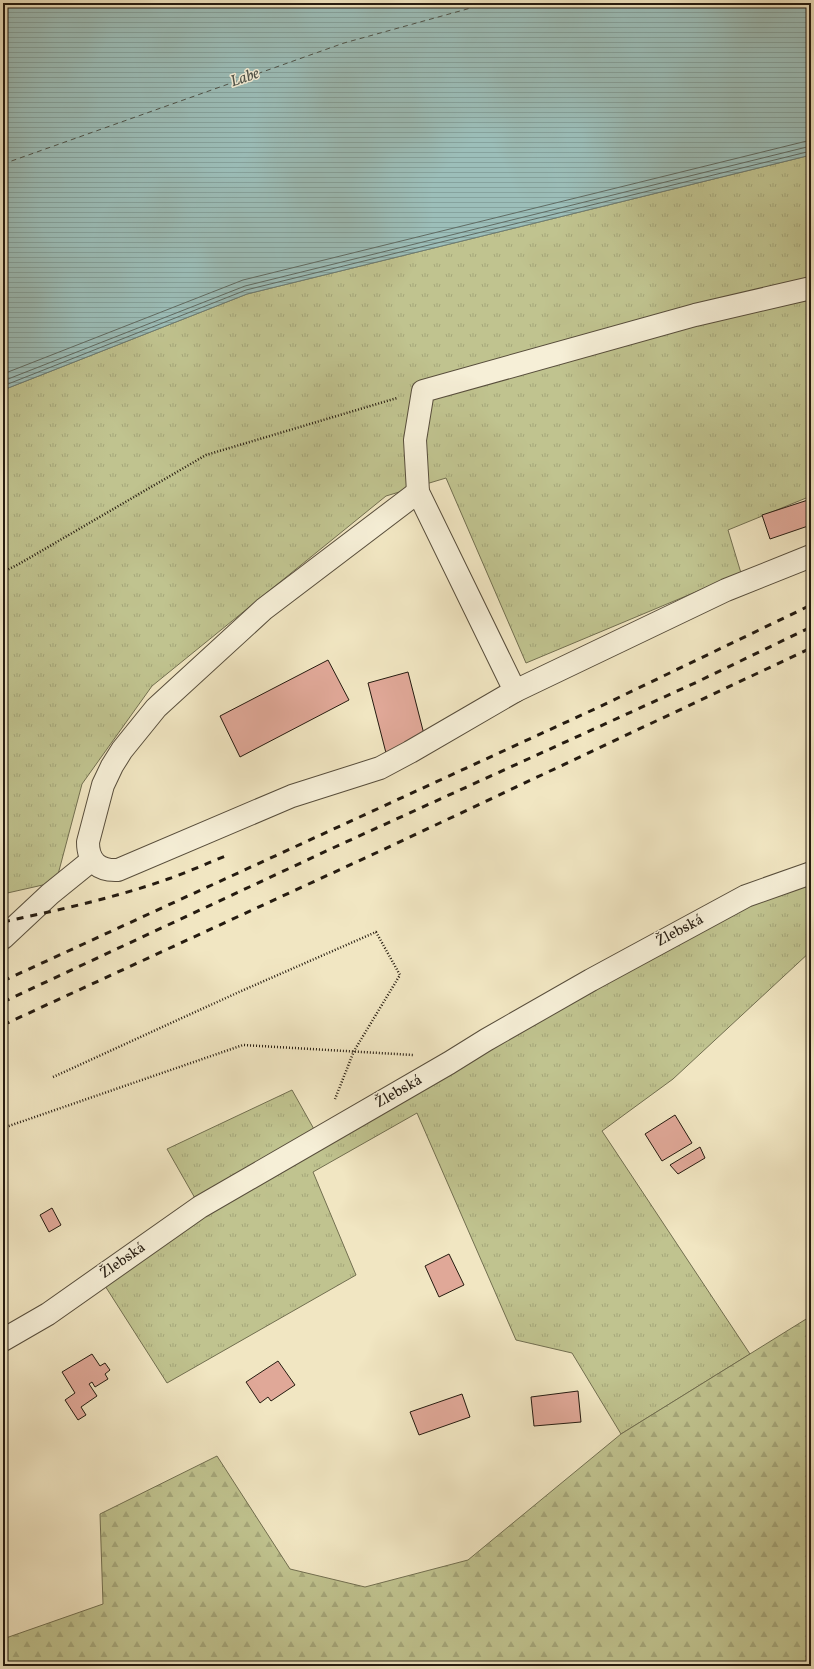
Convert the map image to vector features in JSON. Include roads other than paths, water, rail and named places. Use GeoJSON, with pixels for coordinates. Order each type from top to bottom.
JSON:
{"type":"FeatureCollection","features":[{"type":"Feature","properties":{"kind":"street"},"geometry":{"type":"LineString","coordinates":[[515,690],[418,492],[416,440],[423,391],[695,315],[811,288]]}},
{"type":"Feature","properties":{"kind":"street"},"geometry":{"type":"LineString","coordinates":[[418,492],[264,609],[156,708],[122,750],[103,785],[88,842],[88,851],[92,860],[100,867],[108,870],[118,870],[292,796],[380,768],[515,690],[726,590],[811,556]]}},
{"type":"Feature","properties":{"kind":"street"},"geometry":{"type":"LineString","coordinates":[[3,938],[50,894],[92,860]]}},
{"type":"Feature","properties":{"kind":"street","name":"Žlebská"},"geometry":{"type":"LineString","coordinates":[[3,1340],[48,1314],[200,1207],[449,1063],[486,1040],[591,980],[746,896],[811,873]]}},
{"type":"Feature","properties":{"kind":"water","name":"Labe"},"geometry":{"type":"Polygon","coordinates":[[[3,3],[811,3],[811,155],[247,294],[3,390],[3,3]]]}},
{"type":"Feature","properties":{"kind":"railway"},"geometry":{"type":"LineString","coordinates":[[3,981],[599,707],[811,605]]}},
{"type":"Feature","properties":{"kind":"railway"},"geometry":{"type":"LineString","coordinates":[[3,1002],[335,847],[697,682],[811,627]]}},
{"type":"Feature","properties":{"kind":"railway"},"geometry":{"type":"LineString","coordinates":[[3,1025],[391,846],[811,648]]}},
{"type":"Feature","properties":{"kind":"railway"},"geometry":{"type":"LineString","coordinates":[[3,922],[128,892],[176,876],[228,855]]}}]}
